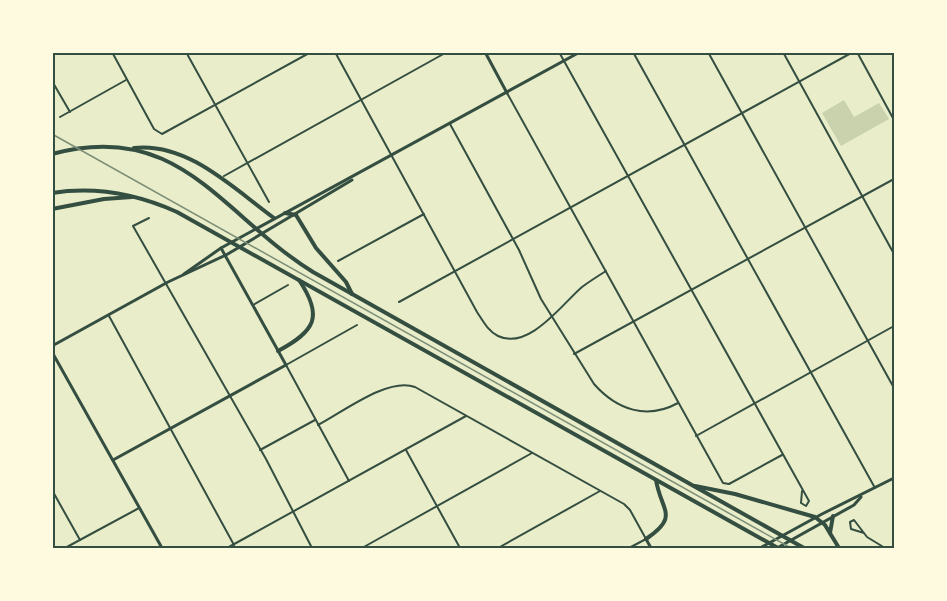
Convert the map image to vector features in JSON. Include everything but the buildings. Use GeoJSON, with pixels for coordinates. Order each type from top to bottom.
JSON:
{"type":"FeatureCollection","features":[{"type":"Feature","properties":{"kind":"highway"},"geometry":{"type":"LineString","coordinates":[[128,149],[151,146],[196,163],[274,218]]}},
{"type":"Feature","properties":{"kind":"highway"},"geometry":{"type":"LineString","coordinates":[[52,154],[86,148],[109,147],[155,156],[181,167],[301,265],[804,549]]}},
{"type":"Feature","properties":{"kind":"highway"},"geometry":{"type":"LineString","coordinates":[[52,192],[95,190],[137,197],[166,207],[216,232],[777,549]]}},
{"type":"Feature","properties":{"kind":"highway"},"geometry":{"type":"LineString","coordinates":[[52,209],[104,199],[137,197]]}},
{"type":"Feature","properties":{"kind":"highway"},"geometry":{"type":"LineString","coordinates":[[285,213],[296,215],[316,248],[346,282],[353,295]]}},
{"type":"Feature","properties":{"kind":"highway"},"geometry":{"type":"LineString","coordinates":[[278,351],[304,336],[313,321],[312,302],[298,279]]}},
{"type":"Feature","properties":{"kind":"highway"},"geometry":{"type":"LineString","coordinates":[[646,539],[662,528],[666,519],[666,510],[658,492],[656,480]]}},
{"type":"Feature","properties":{"kind":"highway"},"geometry":{"type":"LineString","coordinates":[[691,485],[735,494],[815,518],[822,522],[839,549]]}},
{"type":"Feature","properties":{"kind":"highway"},"geometry":{"type":"LineString","coordinates":[[830,534],[833,516]]}},
{"type":"Feature","properties":{"kind":"main road"},"geometry":{"type":"LineString","coordinates":[[484,52],[507,93]]}},
{"type":"Feature","properties":{"kind":"main road"},"geometry":{"type":"LineString","coordinates":[[52,346],[184,273],[221,248],[274,218],[361,174],[580,52]]}},
{"type":"Feature","properties":{"kind":"main road"},"geometry":{"type":"LineString","coordinates":[[184,273],[226,255],[361,174]]}},
{"type":"Feature","properties":{"kind":"main road"},"geometry":{"type":"LineString","coordinates":[[113,460],[286,365],[221,248]]}},
{"type":"Feature","properties":{"kind":"main road"},"geometry":{"type":"LineString","coordinates":[[52,352],[162,549]]}},
{"type":"Feature","properties":{"kind":"main road"},"geometry":{"type":"LineString","coordinates":[[760,549],[894,478]]}},
{"type":"Feature","properties":{"kind":"main road"},"geometry":{"type":"LineString","coordinates":[[777,549],[854,505],[862,496]]}},
{"type":"Feature","properties":{"kind":"main road"},"geometry":{"type":"LineString","coordinates":[[646,539],[651,549]]}},
{"type":"Feature","properties":{"kind":"street"},"geometry":{"type":"LineString","coordinates":[[112,52],[154,129],[159,134],[166,133],[311,52]]}},
{"type":"Feature","properties":{"kind":"street"},"geometry":{"type":"LineString","coordinates":[[186,52],[269,202]]}},
{"type":"Feature","properties":{"kind":"street"},"geometry":{"type":"LineString","coordinates":[[335,52],[485,324],[497,336],[510,338],[532,331],[552,317],[582,287],[606,271]]}},
{"type":"Feature","properties":{"kind":"street"},"geometry":{"type":"LineString","coordinates":[[224,176],[447,52]]}},
{"type":"Feature","properties":{"kind":"street"},"geometry":{"type":"LineString","coordinates":[[559,52],[809,501],[806,506],[800,502],[802,491]]}},
{"type":"Feature","properties":{"kind":"street"},"geometry":{"type":"LineString","coordinates":[[633,52],[876,489]]}},
{"type":"Feature","properties":{"kind":"street"},"geometry":{"type":"LineString","coordinates":[[708,52],[894,388]]}},
{"type":"Feature","properties":{"kind":"street"},"geometry":{"type":"LineString","coordinates":[[783,52],[894,254]]}},
{"type":"Feature","properties":{"kind":"street"},"geometry":{"type":"LineString","coordinates":[[399,302],[853,52]]}},
{"type":"Feature","properties":{"kind":"street"},"geometry":{"type":"LineString","coordinates":[[857,52],[894,120]]}},
{"type":"Feature","properties":{"kind":"street"},"geometry":{"type":"LineString","coordinates":[[60,117],[127,80]]}},
{"type":"Feature","properties":{"kind":"street"},"geometry":{"type":"LineString","coordinates":[[52,81],[70,112]]}},
{"type":"Feature","properties":{"kind":"street"},"geometry":{"type":"LineString","coordinates":[[507,93],[696,436],[726,485],[782,455]]}},
{"type":"Feature","properties":{"kind":"street"},"geometry":{"type":"LineString","coordinates":[[450,124],[513,238],[552,317],[599,390],[636,411],[656,413],[678,403]]}},
{"type":"Feature","properties":{"kind":"street"},"geometry":{"type":"LineString","coordinates":[[574,354],[894,179]]}},
{"type":"Feature","properties":{"kind":"street"},"geometry":{"type":"LineString","coordinates":[[338,261],[424,214]]}},
{"type":"Feature","properties":{"kind":"street"},"geometry":{"type":"LineString","coordinates":[[149,218],[134,226],[260,450],[312,549]]}},
{"type":"Feature","properties":{"kind":"street"},"geometry":{"type":"LineString","coordinates":[[253,306],[288,285]]}},
{"type":"Feature","properties":{"kind":"street"},"geometry":{"type":"LineString","coordinates":[[108,315],[234,545]]}},
{"type":"Feature","properties":{"kind":"street"},"geometry":{"type":"LineString","coordinates":[[349,481],[286,365],[357,325]]}},
{"type":"Feature","properties":{"kind":"street"},"geometry":{"type":"LineString","coordinates":[[696,436],[894,326]]}},
{"type":"Feature","properties":{"kind":"street"},"geometry":{"type":"LineString","coordinates":[[318,425],[396,385],[416,387],[628,508],[646,539],[629,549]]}},
{"type":"Feature","properties":{"kind":"street"},"geometry":{"type":"LineString","coordinates":[[227,549],[466,416]]}},
{"type":"Feature","properties":{"kind":"street"},"geometry":{"type":"LineString","coordinates":[[260,450],[316,420]]}},
{"type":"Feature","properties":{"kind":"street"},"geometry":{"type":"LineString","coordinates":[[406,450],[460,549]]}},
{"type":"Feature","properties":{"kind":"street"},"geometry":{"type":"LineString","coordinates":[[362,549],[532,453]]}},
{"type":"Feature","properties":{"kind":"street"},"geometry":{"type":"LineString","coordinates":[[52,490],[80,540]]}},
{"type":"Feature","properties":{"kind":"street"},"geometry":{"type":"LineString","coordinates":[[498,549],[600,491]]}},
{"type":"Feature","properties":{"kind":"street"},"geometry":{"type":"LineString","coordinates":[[65,549],[140,507]]}},
{"type":"Feature","properties":{"kind":"street"},"geometry":{"type":"LineString","coordinates":[[864,533],[851,529],[849,524],[854,520],[864,533],[885,549]]}},
{"type":"Feature","properties":{"kind":"green space"},"geometry":{"type":"Polygon","coordinates":[[[844,100],[854,117],[879,103],[889,119],[841,146],[822,113],[844,100]]]}},
{"type":"Feature","properties":{"kind":"railway"},"geometry":{"type":"LineString","coordinates":[[52,134],[791,548]]}}]}
